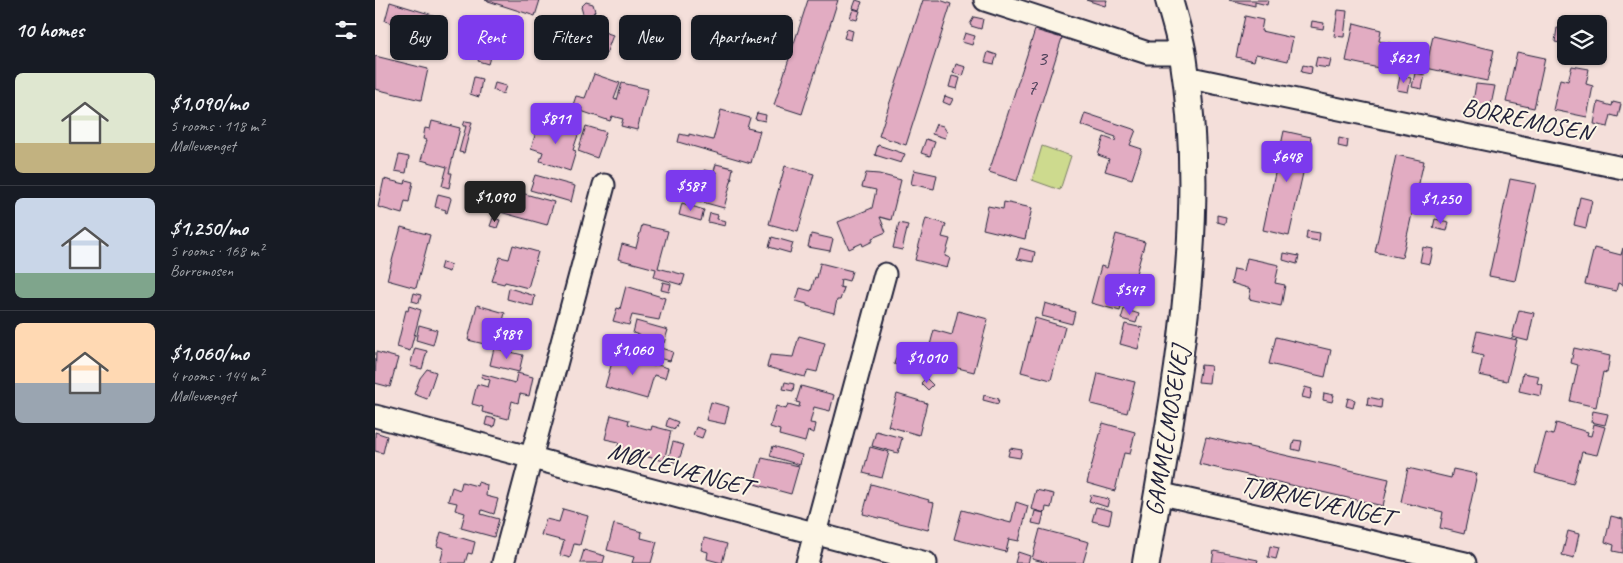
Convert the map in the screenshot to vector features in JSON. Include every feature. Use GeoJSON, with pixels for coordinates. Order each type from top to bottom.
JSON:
{"type":"FeatureCollection","features":[{"type":"Feature","properties":{"kind":"street","name":"BORREMOSEN"},"geometry":{"type":"LineString","coordinates":[[985,0],[1184,65],[1623,168]]}},
{"type":"Feature","properties":{"kind":"street","name":"GAMMELMOSEVEJ"},"geometry":{"type":"LineString","coordinates":[[1146,563],[1182,339],[1191,236],[1193,168],[1184,65],[1169,0]]}},
{"type":"Feature","properties":{"kind":"street"},"geometry":{"type":"LineString","coordinates":[[503,563],[604,185]]}},
{"type":"Feature","properties":{"kind":"street"},"geometry":{"type":"LineString","coordinates":[[807,563],[885,274]]}},
{"type":"Feature","properties":{"kind":"street","name":"MØLLEVÆNGET"},"geometry":{"type":"LineString","coordinates":[[375,416],[926,563]]}},
{"type":"Feature","properties":{"kind":"street","name":"TJØRNEVÆNGET"},"geometry":{"type":"LineString","coordinates":[[1158,493],[1465,563]]}},
{"type":"Feature","properties":{"kind":"green space"},"geometry":{"type":"Polygon","coordinates":[[[1042,146],[1071,156],[1060,190],[1032,180],[1042,146]]]}},
{"type":"Feature","properties":{"kind":"building"},"geometry":{"type":"Polygon","coordinates":[[[485,0],[540,0],[534,16],[485,0]]]}},
{"type":"Feature","properties":{"kind":"building"},"geometry":{"type":"Polygon","coordinates":[[[808,0],[838,0],[802,114],[774,105],[789,60],[793,60],[793,46],[808,0]]]}},
{"type":"Feature","properties":{"kind":"building"},"geometry":{"type":"Polygon","coordinates":[[[856,0],[862,2],[859,10],[853,8],[856,0]]]}},
{"type":"Feature","properties":{"kind":"building"},"geometry":{"type":"Polygon","coordinates":[[[923,0],[940,0],[951,4],[906,145],[879,136],[923,0]]]}},
{"type":"Feature","properties":{"kind":"building"},"geometry":{"type":"Polygon","coordinates":[[[1086,0],[1107,0],[1105,6],[1086,0]]]}},
{"type":"Feature","properties":{"kind":"building"},"geometry":{"type":"Polygon","coordinates":[[[1229,0],[1268,0],[1267,5],[1255,2],[1255,6],[1229,0]]]}},
{"type":"Feature","properties":{"kind":"building"},"geometry":{"type":"Polygon","coordinates":[[[390,2],[433,15],[390,15],[390,23],[385,21],[390,2]]]}},
{"type":"Feature","properties":{"kind":"building"},"geometry":{"type":"Polygon","coordinates":[[[586,2],[593,4],[595,11],[591,15],[583,14],[581,7],[586,2]]]}},
{"type":"Feature","properties":{"kind":"building"},"geometry":{"type":"Polygon","coordinates":[[[853,9],[860,11],[857,20],[850,18],[853,9]]]}},
{"type":"Feature","properties":{"kind":"building"},"geometry":{"type":"Polygon","coordinates":[[[1338,10],[1347,11],[1344,37],[1334,36],[1338,10]]]}},
{"type":"Feature","properties":{"kind":"building"},"geometry":{"type":"Polygon","coordinates":[[[1245,16],[1263,20],[1261,31],[1293,38],[1288,61],[1256,54],[1254,61],[1236,57],[1245,16]]]}},
{"type":"Feature","properties":{"kind":"building"},"geometry":{"type":"Polygon","coordinates":[[[974,17],[983,19],[981,29],[971,26],[970,24],[974,17]]]}},
{"type":"Feature","properties":{"kind":"building"},"geometry":{"type":"Polygon","coordinates":[[[1312,21],[1324,23],[1323,29],[1311,27],[1312,21]]]}},
{"type":"Feature","properties":{"kind":"building"},"geometry":{"type":"Polygon","coordinates":[[[1354,23],[1381,30],[1379,41],[1408,47],[1402,73],[1346,61],[1354,23]]]}},
{"type":"Feature","properties":{"kind":"building"},"geometry":{"type":"Polygon","coordinates":[[[847,29],[853,31],[851,40],[844,38],[847,29]]]}},
{"type":"Feature","properties":{"kind":"building"},"geometry":{"type":"Polygon","coordinates":[[[1035,30],[1062,38],[1017,181],[989,172],[1035,30]]]}},
{"type":"Feature","properties":{"kind":"building"},"geometry":{"type":"Polygon","coordinates":[[[965,33],[975,36],[972,45],[962,42],[965,33]]]}},
{"type":"Feature","properties":{"kind":"building"},"geometry":{"type":"Polygon","coordinates":[[[609,34],[613,35],[609,46],[609,34]]]}},
{"type":"Feature","properties":{"kind":"building"},"geometry":{"type":"Polygon","coordinates":[[[1433,36],[1494,50],[1487,81],[1426,68],[1433,36]]]}},
{"type":"Feature","properties":{"kind":"building"},"geometry":{"type":"Polygon","coordinates":[[[988,52],[997,55],[994,64],[985,62],[988,52]]]}},
{"type":"Feature","properties":{"kind":"building"},"geometry":{"type":"Polygon","coordinates":[[[1517,52],[1545,58],[1534,108],[1506,102],[1517,52]]]}},
{"type":"Feature","properties":{"kind":"building"},"geometry":{"type":"Polygon","coordinates":[[[375,56],[428,69],[421,100],[375,89],[375,56]]]}},
{"type":"Feature","properties":{"kind":"building"},"geometry":{"type":"Polygon","coordinates":[[[1317,57],[1331,60],[1329,68],[1315,66],[1317,57]]]}},
{"type":"Feature","properties":{"kind":"building"},"geometry":{"type":"Polygon","coordinates":[[[478,60],[489,60],[488,64],[478,60]]]}},
{"type":"Feature","properties":{"kind":"building"},"geometry":{"type":"Polygon","coordinates":[[[956,64],[966,67],[963,76],[953,73],[956,64]]]}},
{"type":"Feature","properties":{"kind":"building"},"geometry":{"type":"Polygon","coordinates":[[[1303,65],[1312,67],[1311,74],[1301,72],[1303,65]]]}},
{"type":"Feature","properties":{"kind":"building"},"geometry":{"type":"Polygon","coordinates":[[[1572,66],[1589,69],[1586,84],[1593,86],[1587,117],[1553,110],[1560,79],[1568,81],[1572,66]]]}},
{"type":"Feature","properties":{"kind":"building"},"geometry":{"type":"Polygon","coordinates":[[[1415,73],[1425,75],[1422,89],[1412,87],[1415,73]]]}},
{"type":"Feature","properties":{"kind":"building"},"geometry":{"type":"Polygon","coordinates":[[[594,74],[620,83],[614,99],[617,100],[622,83],[648,89],[637,130],[621,126],[623,119],[612,116],[610,121],[581,111],[582,108],[573,105],[576,96],[585,98],[594,74]]]}},
{"type":"Feature","properties":{"kind":"building"},"geometry":{"type":"Polygon","coordinates":[[[952,76],[960,78],[957,89],[949,87],[952,76]]]}},
{"type":"Feature","properties":{"kind":"building"},"geometry":{"type":"Polygon","coordinates":[[[1400,76],[1411,78],[1408,92],[1397,90],[1400,76]]]}},
{"type":"Feature","properties":{"kind":"building"},"geometry":{"type":"Polygon","coordinates":[[[474,77],[482,79],[479,97],[470,94],[474,77]]]}},
{"type":"Feature","properties":{"kind":"building"},"geometry":{"type":"Polygon","coordinates":[[[495,83],[506,86],[503,94],[493,90],[495,83]]]}},
{"type":"Feature","properties":{"kind":"building"},"geometry":{"type":"Polygon","coordinates":[[[1476,84],[1495,86],[1491,105],[1473,102],[1476,84]]]}},
{"type":"Feature","properties":{"kind":"building"},"geometry":{"type":"Polygon","coordinates":[[[945,96],[953,99],[950,105],[943,102],[945,96]]]}},
{"type":"Feature","properties":{"kind":"building"},"geometry":{"type":"Polygon","coordinates":[[[1598,102],[1612,106],[1613,102],[1621,104],[1618,117],[1611,115],[1608,127],[1594,124],[1598,102]]]}},
{"type":"Feature","properties":{"kind":"building"},"geometry":{"type":"Polygon","coordinates":[[[721,110],[750,118],[747,128],[760,131],[751,163],[678,142],[680,134],[689,136],[689,134],[713,140],[721,110]]]}},
{"type":"Feature","properties":{"kind":"building"},"geometry":{"type":"Polygon","coordinates":[[[757,113],[766,115],[765,121],[755,119],[757,113]]]}},
{"type":"Feature","properties":{"kind":"building"},"geometry":{"type":"Polygon","coordinates":[[[1085,113],[1136,130],[1130,145],[1142,149],[1132,179],[1105,171],[1109,159],[1098,155],[1104,137],[1115,141],[1116,137],[1081,125],[1085,113]]]}},
{"type":"Feature","properties":{"kind":"building"},"geometry":{"type":"Polygon","coordinates":[[[540,120],[579,132],[573,150],[576,151],[570,171],[540,161],[543,152],[531,148],[540,120]]]}},
{"type":"Feature","properties":{"kind":"building"},"geometry":{"type":"Polygon","coordinates":[[[432,121],[460,128],[449,173],[452,173],[449,188],[442,186],[447,167],[421,160],[427,140],[423,139],[425,128],[430,129],[432,121]]]}},
{"type":"Feature","properties":{"kind":"building"},"geometry":{"type":"Polygon","coordinates":[[[465,121],[472,122],[464,153],[459,152],[466,126],[463,126],[465,121]]]}},
{"type":"Feature","properties":{"kind":"building"},"geometry":{"type":"Polygon","coordinates":[[[936,124],[943,126],[947,132],[945,138],[932,134],[936,124]]]}},
{"type":"Feature","properties":{"kind":"building"},"geometry":{"type":"Polygon","coordinates":[[[586,126],[606,132],[597,158],[578,151],[586,126]]]}},
{"type":"Feature","properties":{"kind":"building"},"geometry":{"type":"Polygon","coordinates":[[[1284,131],[1311,137],[1289,236],[1263,230],[1284,131]]]}},
{"type":"Feature","properties":{"kind":"building"},"geometry":{"type":"Polygon","coordinates":[[[1339,138],[1348,140],[1347,148],[1338,146],[1339,138]]]}},
{"type":"Feature","properties":{"kind":"building"},"geometry":{"type":"Polygon","coordinates":[[[926,139],[935,142],[930,156],[921,153],[926,139]]]}},
{"type":"Feature","properties":{"kind":"building"},"geometry":{"type":"Polygon","coordinates":[[[878,145],[905,154],[901,163],[875,155],[878,145]]]}},
{"type":"Feature","properties":{"kind":"building"},"geometry":{"type":"Polygon","coordinates":[[[399,155],[409,157],[406,173],[395,171],[399,155]]]}},
{"type":"Feature","properties":{"kind":"building"},"geometry":{"type":"Polygon","coordinates":[[[1396,155],[1424,161],[1402,258],[1375,252],[1396,155]]]}},
{"type":"Feature","properties":{"kind":"building"},"geometry":{"type":"Polygon","coordinates":[[[716,164],[733,168],[724,208],[695,200],[704,170],[716,173],[714,171],[716,164]]]}},
{"type":"Feature","properties":{"kind":"building"},"geometry":{"type":"Polygon","coordinates":[[[785,166],[814,174],[798,232],[769,224],[785,166]]]}},
{"type":"Feature","properties":{"kind":"building"},"geometry":{"type":"Polygon","coordinates":[[[914,170],[937,175],[934,189],[911,184],[914,170]]]}},
{"type":"Feature","properties":{"kind":"building"},"geometry":{"type":"Polygon","coordinates":[[[866,173],[879,174],[901,180],[891,220],[880,217],[886,232],[872,238],[873,241],[863,246],[862,243],[849,249],[838,222],[872,208],[876,190],[862,187],[866,173]]]}},
{"type":"Feature","properties":{"kind":"building"},"geometry":{"type":"Polygon","coordinates":[[[535,175],[575,186],[571,202],[530,190],[535,175]]]}},
{"type":"Feature","properties":{"kind":"building"},"geometry":{"type":"Polygon","coordinates":[[[384,179],[405,184],[406,180],[413,182],[409,202],[405,201],[402,214],[378,207],[384,179]]]}},
{"type":"Feature","properties":{"kind":"building"},"geometry":{"type":"Polygon","coordinates":[[[1510,179],[1536,184],[1515,281],[1489,276],[1510,179]]]}},
{"type":"Feature","properties":{"kind":"building"},"geometry":{"type":"Polygon","coordinates":[[[507,189],[554,202],[547,225],[500,212],[507,189]]]}},
{"type":"Feature","properties":{"kind":"building"},"geometry":{"type":"Polygon","coordinates":[[[438,194],[450,197],[451,199],[447,213],[445,212],[446,210],[435,207],[438,194]]]}},
{"type":"Feature","properties":{"kind":"building"},"geometry":{"type":"Polygon","coordinates":[[[1580,197],[1592,200],[1586,228],[1574,225],[1580,197]]]}},
{"type":"Feature","properties":{"kind":"building"},"geometry":{"type":"Polygon","coordinates":[[[1004,202],[1032,208],[1025,239],[983,229],[988,206],[1003,209],[1004,202]]]}},
{"type":"Feature","properties":{"kind":"building"},"geometry":{"type":"Polygon","coordinates":[[[682,203],[704,210],[701,221],[679,215],[682,203]]]}},
{"type":"Feature","properties":{"kind":"building"},"geometry":{"type":"Polygon","coordinates":[[[710,213],[718,215],[717,219],[726,221],[725,226],[708,222],[710,213]]]}},
{"type":"Feature","properties":{"kind":"building"},"geometry":{"type":"Polygon","coordinates":[[[1217,215],[1226,217],[1225,224],[1217,222],[1217,215]]]}},
{"type":"Feature","properties":{"kind":"building"},"geometry":{"type":"Polygon","coordinates":[[[493,218],[500,220],[497,228],[490,226],[493,218]]]}},
{"type":"Feature","properties":{"kind":"building"},"geometry":{"type":"Polygon","coordinates":[[[926,218],[946,224],[942,237],[950,239],[945,256],[950,258],[947,268],[915,260],[926,218]]]}},
{"type":"Feature","properties":{"kind":"building"},"geometry":{"type":"Polygon","coordinates":[[[1435,219],[1449,222],[1447,231],[1433,228],[1435,219]]]}},
{"type":"Feature","properties":{"kind":"building"},"geometry":{"type":"Polygon","coordinates":[[[899,223],[908,225],[902,250],[893,248],[899,223]]]}},
{"type":"Feature","properties":{"kind":"building"},"geometry":{"type":"Polygon","coordinates":[[[642,225],[668,231],[658,268],[685,275],[682,285],[654,277],[656,269],[618,259],[622,244],[636,248],[642,225]]]}},
{"type":"Feature","properties":{"kind":"building"},"geometry":{"type":"Polygon","coordinates":[[[401,227],[430,235],[416,288],[387,280],[401,227]]]}},
{"type":"Feature","properties":{"kind":"building"},"geometry":{"type":"Polygon","coordinates":[[[1307,231],[1320,233],[1319,241],[1306,239],[1307,231]]]}},
{"type":"Feature","properties":{"kind":"building"},"geometry":{"type":"Polygon","coordinates":[[[811,234],[833,239],[830,251],[808,247],[811,234]]]}},
{"type":"Feature","properties":{"kind":"building"},"geometry":{"type":"Polygon","coordinates":[[[1116,234],[1145,242],[1135,277],[1142,279],[1139,289],[1132,287],[1134,280],[1129,279],[1120,311],[1091,303],[1101,266],[1107,268],[1116,234]]]}},
{"type":"Feature","properties":{"kind":"building"},"geometry":{"type":"Polygon","coordinates":[[[772,237],[793,243],[790,253],[769,247],[772,237]]]}},
{"type":"Feature","properties":{"kind":"building"},"geometry":{"type":"Polygon","coordinates":[[[513,245],[538,252],[528,288],[492,281],[500,257],[509,259],[513,245]]]}},
{"type":"Feature","properties":{"kind":"building"},"geometry":{"type":"Polygon","coordinates":[[[1423,247],[1433,249],[1430,264],[1420,262],[1423,247]]]}},
{"type":"Feature","properties":{"kind":"building"},"geometry":{"type":"Polygon","coordinates":[[[1020,248],[1035,252],[1033,262],[1017,259],[1020,248]]]}},
{"type":"Feature","properties":{"kind":"building"},"geometry":{"type":"Polygon","coordinates":[[[1594,248],[1621,255],[1623,248],[1623,285],[1618,283],[1616,291],[1585,284],[1594,248]]]}},
{"type":"Feature","properties":{"kind":"building"},"geometry":{"type":"Polygon","coordinates":[[[1284,253],[1299,256],[1297,264],[1283,260],[1284,253]]]}},
{"type":"Feature","properties":{"kind":"building"},"geometry":{"type":"Polygon","coordinates":[[[1247,258],[1279,265],[1275,283],[1285,285],[1281,306],[1249,299],[1251,289],[1231,283],[1234,269],[1244,271],[1247,258]]]}},
{"type":"Feature","properties":{"kind":"building"},"geometry":{"type":"Polygon","coordinates":[[[442,262],[451,265],[449,272],[440,269],[442,262]]]}},
{"type":"Feature","properties":{"kind":"building"},"geometry":{"type":"Polygon","coordinates":[[[820,263],[852,271],[849,281],[841,279],[840,287],[844,288],[840,300],[837,300],[834,313],[796,301],[800,288],[811,291],[815,277],[817,278],[820,263]]]}},
{"type":"Feature","properties":{"kind":"building"},"geometry":{"type":"Polygon","coordinates":[[[663,282],[671,284],[669,292],[661,290],[663,282]]]}},
{"type":"Feature","properties":{"kind":"building"},"geometry":{"type":"Polygon","coordinates":[[[626,286],[665,298],[659,320],[632,315],[629,325],[613,321],[617,308],[620,309],[626,286]]]}},
{"type":"Feature","properties":{"kind":"building"},"geometry":{"type":"Polygon","coordinates":[[[509,288],[535,296],[533,306],[507,299],[509,288]]]}},
{"type":"Feature","properties":{"kind":"building"},"geometry":{"type":"Polygon","coordinates":[[[414,293],[421,295],[419,303],[412,301],[414,293]]]}},
{"type":"Feature","properties":{"kind":"building"},"geometry":{"type":"Polygon","coordinates":[[[1045,303],[1075,312],[1072,324],[1042,316],[1045,303]]]}},
{"type":"Feature","properties":{"kind":"building"},"geometry":{"type":"Polygon","coordinates":[[[477,305],[505,313],[496,347],[468,340],[477,305]]]}},
{"type":"Feature","properties":{"kind":"building"},"geometry":{"type":"Polygon","coordinates":[[[409,306],[421,310],[410,351],[397,347],[406,310],[408,311],[409,306]]]}},
{"type":"Feature","properties":{"kind":"building"},"geometry":{"type":"Polygon","coordinates":[[[1124,309],[1139,314],[1136,323],[1121,319],[1124,309]]]}},
{"type":"Feature","properties":{"kind":"building"},"geometry":{"type":"Polygon","coordinates":[[[1519,310],[1534,313],[1528,341],[1512,337],[1519,310]]]}},
{"type":"Feature","properties":{"kind":"building"},"geometry":{"type":"Polygon","coordinates":[[[958,311],[988,319],[974,372],[926,360],[934,330],[952,335],[958,311]]]}},
{"type":"Feature","properties":{"kind":"building"},"geometry":{"type":"Polygon","coordinates":[[[1035,318],[1065,327],[1051,380],[1021,372],[1035,318]]]}},
{"type":"Feature","properties":{"kind":"building"},"geometry":{"type":"Polygon","coordinates":[[[636,321],[668,330],[664,343],[633,333],[636,321]]]}},
{"type":"Feature","properties":{"kind":"building"},"geometry":{"type":"Polygon","coordinates":[[[1125,324],[1143,328],[1138,349],[1120,344],[1125,324]]]}},
{"type":"Feature","properties":{"kind":"building"},"geometry":{"type":"Polygon","coordinates":[[[419,325],[437,330],[433,345],[416,340],[419,325]]]}},
{"type":"Feature","properties":{"kind":"building"},"geometry":{"type":"Polygon","coordinates":[[[1477,331],[1517,340],[1507,381],[1479,375],[1483,356],[1472,353],[1477,331]]]}},
{"type":"Feature","properties":{"kind":"building"},"geometry":{"type":"Polygon","coordinates":[[[799,336],[825,343],[817,372],[808,370],[805,377],[767,367],[770,355],[793,357],[799,336]]]}},
{"type":"Feature","properties":{"kind":"building"},"geometry":{"type":"Polygon","coordinates":[[[1276,337],[1331,350],[1325,377],[1269,364],[1276,337]]]}},
{"type":"Feature","properties":{"kind":"building"},"geometry":{"type":"Polygon","coordinates":[[[649,344],[673,352],[670,361],[646,355],[649,344]]]}},
{"type":"Feature","properties":{"kind":"building"},"geometry":{"type":"Polygon","coordinates":[[[900,346],[918,351],[912,370],[894,364],[900,346]]]}},
{"type":"Feature","properties":{"kind":"building"},"geometry":{"type":"Polygon","coordinates":[[[415,348],[427,351],[422,369],[410,366],[415,348]]]}},
{"type":"Feature","properties":{"kind":"building"},"geometry":{"type":"Polygon","coordinates":[[[494,348],[523,355],[519,372],[490,365],[494,348]]]}},
{"type":"Feature","properties":{"kind":"building"},"geometry":{"type":"Polygon","coordinates":[[[1574,348],[1610,356],[1607,373],[1603,372],[1596,407],[1570,401],[1578,365],[1571,363],[1574,348]]]}},
{"type":"Feature","properties":{"kind":"building"},"geometry":{"type":"Polygon","coordinates":[[[376,352],[398,358],[390,387],[375,383],[376,352]]]}},
{"type":"Feature","properties":{"kind":"building"},"geometry":{"type":"Polygon","coordinates":[[[614,355],[668,368],[665,378],[654,375],[647,399],[605,387],[614,355]]]}},
{"type":"Feature","properties":{"kind":"building"},"geometry":{"type":"Polygon","coordinates":[[[1201,365],[1211,366],[1209,383],[1198,382],[1201,365]]]}},
{"type":"Feature","properties":{"kind":"building"},"geometry":{"type":"Polygon","coordinates":[[[427,369],[436,372],[427,399],[414,394],[420,378],[427,369]]]}},
{"type":"Feature","properties":{"kind":"building"},"geometry":{"type":"Polygon","coordinates":[[[517,373],[533,377],[529,396],[520,394],[518,403],[512,401],[508,419],[482,412],[483,407],[472,404],[477,384],[488,387],[490,380],[481,377],[482,374],[515,383],[517,373]]]}},
{"type":"Feature","properties":{"kind":"building"},"geometry":{"type":"Polygon","coordinates":[[[1098,373],[1135,382],[1127,413],[1091,404],[1098,373]]]}},
{"type":"Feature","properties":{"kind":"building"},"geometry":{"type":"Polygon","coordinates":[[[1523,373],[1539,376],[1537,383],[1543,385],[1541,396],[1519,391],[1523,373]]]}},
{"type":"Feature","properties":{"kind":"building"},"geometry":{"type":"Polygon","coordinates":[[[926,378],[933,385],[928,390],[921,383],[926,378]]]}},
{"type":"Feature","properties":{"kind":"building"},"geometry":{"type":"Polygon","coordinates":[[[785,382],[794,384],[793,391],[783,389],[785,382]]]}},
{"type":"Feature","properties":{"kind":"building"},"geometry":{"type":"Polygon","coordinates":[[[801,386],[834,395],[830,411],[814,407],[810,423],[816,424],[814,433],[808,431],[805,442],[779,435],[780,430],[770,427],[776,406],[786,409],[788,404],[799,407],[800,403],[796,402],[801,386]]]}},
{"type":"Feature","properties":{"kind":"building"},"geometry":{"type":"Polygon","coordinates":[[[1305,387],[1312,389],[1310,399],[1302,397],[1305,387]]]}},
{"type":"Feature","properties":{"kind":"building"},"geometry":{"type":"Polygon","coordinates":[[[1324,393],[1334,395],[1332,402],[1323,400],[1324,393]]]}},
{"type":"Feature","properties":{"kind":"building"},"geometry":{"type":"Polygon","coordinates":[[[897,394],[927,403],[919,435],[888,426],[897,394]]]}},
{"type":"Feature","properties":{"kind":"building"},"geometry":{"type":"Polygon","coordinates":[[[984,395],[999,399],[998,404],[983,400],[984,395]]]}},
{"type":"Feature","properties":{"kind":"building"},"geometry":{"type":"Polygon","coordinates":[[[1368,397],[1382,400],[1381,408],[1367,405],[1368,397]]]}},
{"type":"Feature","properties":{"kind":"building"},"geometry":{"type":"Polygon","coordinates":[[[1348,398],[1355,400],[1353,408],[1346,406],[1348,398]]]}},
{"type":"Feature","properties":{"kind":"building"},"geometry":{"type":"Polygon","coordinates":[[[711,402],[729,407],[725,424],[706,420],[711,402]]]}},
{"type":"Feature","properties":{"kind":"building"},"geometry":{"type":"Polygon","coordinates":[[[1593,411],[1608,414],[1605,425],[1591,422],[1593,411]]]}},
{"type":"Feature","properties":{"kind":"building"},"geometry":{"type":"Polygon","coordinates":[[[611,415],[629,420],[628,424],[651,430],[652,426],[671,431],[664,461],[617,449],[619,442],[605,439],[611,415]]]}},
{"type":"Feature","properties":{"kind":"building"},"geometry":{"type":"Polygon","coordinates":[[[487,417],[496,419],[494,427],[485,425],[487,417]]]}},
{"type":"Feature","properties":{"kind":"building"},"geometry":{"type":"Polygon","coordinates":[[[668,418],[678,422],[675,429],[666,426],[668,418]]]}},
{"type":"Feature","properties":{"kind":"building"},"geometry":{"type":"Polygon","coordinates":[[[1103,423],[1135,432],[1130,454],[1124,453],[1115,491],[1087,483],[1103,423]]]}},
{"type":"Feature","properties":{"kind":"building"},"geometry":{"type":"Polygon","coordinates":[[[1556,423],[1588,432],[1587,435],[1591,436],[1594,424],[1605,427],[1597,455],[1582,452],[1573,484],[1535,473],[1546,433],[1553,435],[1556,423]]]}},
{"type":"Feature","properties":{"kind":"building"},"geometry":{"type":"Polygon","coordinates":[[[696,427],[705,430],[702,438],[693,435],[696,427]]]}},
{"type":"Feature","properties":{"kind":"building"},"geometry":{"type":"Polygon","coordinates":[[[876,431],[902,438],[898,453],[872,446],[876,431]]]}},
{"type":"Feature","properties":{"kind":"building"},"geometry":{"type":"Polygon","coordinates":[[[375,432],[387,436],[383,453],[375,451],[375,432]]]}},
{"type":"Feature","properties":{"kind":"building"},"geometry":{"type":"Polygon","coordinates":[[[1206,437],[1389,479],[1383,506],[1199,464],[1206,437]]]}},
{"type":"Feature","properties":{"kind":"building"},"geometry":{"type":"Polygon","coordinates":[[[1294,440],[1302,441],[1300,451],[1292,449],[1294,440]]]}},
{"type":"Feature","properties":{"kind":"building"},"geometry":{"type":"Polygon","coordinates":[[[673,442],[684,445],[678,463],[668,460],[673,442]]]}},
{"type":"Feature","properties":{"kind":"building"},"geometry":{"type":"Polygon","coordinates":[[[773,446],[802,455],[800,465],[770,456],[773,446]]]}},
{"type":"Feature","properties":{"kind":"building"},"geometry":{"type":"Polygon","coordinates":[[[870,447],[889,452],[882,478],[863,473],[870,447]]]}},
{"type":"Feature","properties":{"kind":"building"},"geometry":{"type":"Polygon","coordinates":[[[1010,448],[1022,450],[1020,458],[1008,456],[1010,448]]]}},
{"type":"Feature","properties":{"kind":"building"},"geometry":{"type":"Polygon","coordinates":[[[762,458],[799,466],[791,494],[754,484],[762,458]]]}},
{"type":"Feature","properties":{"kind":"building"},"geometry":{"type":"Polygon","coordinates":[[[1408,468],[1451,478],[1453,469],[1477,474],[1464,534],[1440,528],[1443,512],[1401,502],[1408,468]]]}},
{"type":"Feature","properties":{"kind":"building"},"geometry":{"type":"Polygon","coordinates":[[[462,482],[477,486],[478,482],[487,485],[486,496],[498,499],[494,514],[482,510],[481,514],[499,519],[494,537],[461,528],[465,513],[455,510],[457,503],[448,501],[452,487],[460,490],[462,482]]]}},
{"type":"Feature","properties":{"kind":"building"},"geometry":{"type":"Polygon","coordinates":[[[871,484],[934,503],[928,530],[863,514],[871,484]]]}},
{"type":"Feature","properties":{"kind":"building"},"geometry":{"type":"Polygon","coordinates":[[[1036,490],[1054,494],[1051,508],[1046,507],[1045,513],[1031,509],[1036,490]]]}},
{"type":"Feature","properties":{"kind":"building"},"geometry":{"type":"Polygon","coordinates":[[[1091,495],[1109,499],[1107,507],[1089,501],[1091,495]]]}},
{"type":"Feature","properties":{"kind":"building"},"geometry":{"type":"Polygon","coordinates":[[[1016,502],[1028,506],[1019,541],[1009,539],[1006,552],[954,539],[962,510],[1011,523],[1016,502]]]}},
{"type":"Feature","properties":{"kind":"building"},"geometry":{"type":"Polygon","coordinates":[[[1096,507],[1112,511],[1109,525],[1092,521],[1096,507]]]}},
{"type":"Feature","properties":{"kind":"building"},"geometry":{"type":"Polygon","coordinates":[[[563,509],[588,516],[580,545],[574,544],[570,558],[560,555],[564,541],[541,535],[546,519],[559,522],[563,509]]]}},
{"type":"Feature","properties":{"kind":"building"},"geometry":{"type":"Polygon","coordinates":[[[1035,511],[1044,513],[1041,525],[1032,523],[1035,511]]]}},
{"type":"Feature","properties":{"kind":"building"},"geometry":{"type":"Polygon","coordinates":[[[1611,516],[1623,519],[1623,553],[1613,551],[1614,545],[1605,542],[1611,516]]]}},
{"type":"Feature","properties":{"kind":"building"},"geometry":{"type":"Polygon","coordinates":[[[614,524],[642,532],[641,538],[657,542],[651,563],[632,563],[634,557],[607,550],[614,524]]]}},
{"type":"Feature","properties":{"kind":"building"},"geometry":{"type":"Polygon","coordinates":[[[1040,529],[1089,542],[1083,563],[1048,563],[1032,559],[1040,529]]]}},
{"type":"Feature","properties":{"kind":"building"},"geometry":{"type":"Polygon","coordinates":[[[1568,531],[1579,534],[1574,558],[1562,555],[1568,531]]]}},
{"type":"Feature","properties":{"kind":"building"},"geometry":{"type":"Polygon","coordinates":[[[441,532],[475,542],[472,554],[468,553],[465,563],[440,563],[444,548],[437,546],[441,532]]]}},
{"type":"Feature","properties":{"kind":"building"},"geometry":{"type":"Polygon","coordinates":[[[704,538],[727,544],[722,563],[707,559],[708,552],[701,550],[704,538]]]}},
{"type":"Feature","properties":{"kind":"building"},"geometry":{"type":"Polygon","coordinates":[[[1270,546],[1279,548],[1276,559],[1268,557],[1270,546]]]}},
{"type":"Feature","properties":{"kind":"building"},"geometry":{"type":"Polygon","coordinates":[[[584,550],[605,556],[603,563],[580,563],[584,550]]]}},
{"type":"Feature","properties":{"kind":"building"},"geometry":{"type":"Polygon","coordinates":[[[1214,551],[1258,560],[1257,563],[1212,563],[1214,551]]]}},
{"type":"Feature","properties":{"kind":"building"},"geometry":{"type":"Polygon","coordinates":[[[1018,552],[1030,556],[1028,563],[1015,563],[1018,552]]]}}]}
